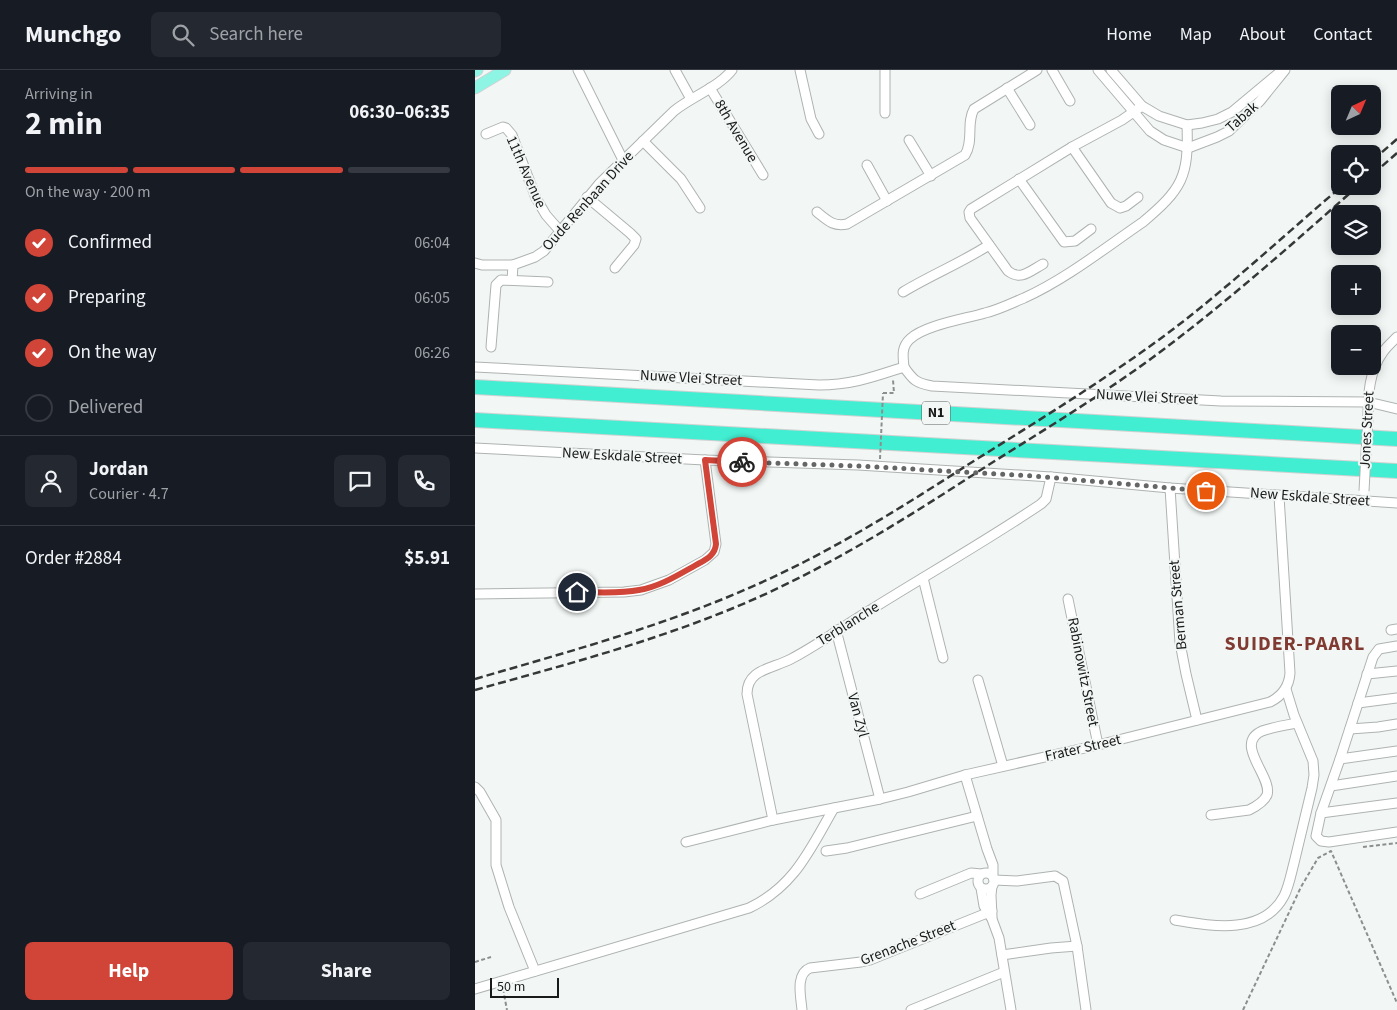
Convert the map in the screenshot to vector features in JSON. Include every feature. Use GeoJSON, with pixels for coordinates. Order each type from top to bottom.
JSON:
{"type":"FeatureCollection","features":[{"type":"Feature","properties":{"kind":"highway"},"geometry":{"type":"LineString","coordinates":[[475,380],[643,396]]}},
{"type":"Feature","properties":{"kind":"highway","name":"N1"},"geometry":{"type":"LineString","coordinates":[[475,387],[1397,439]]}},
{"type":"Feature","properties":{"kind":"highway","name":"N1"},"geometry":{"type":"LineString","coordinates":[[475,420],[1397,471]]}},
{"type":"Feature","properties":{"kind":"main road"},"geometry":{"type":"LineString","coordinates":[[475,88],[505,70]]}},
{"type":"Feature","properties":{"kind":"street"},"geometry":{"type":"LineString","coordinates":[[578,70],[623,160]]}},
{"type":"Feature","properties":{"kind":"street"},"geometry":{"type":"LineString","coordinates":[[675,70],[691,98]]}},
{"type":"Feature","properties":{"kind":"street","name":"Oude Renbaan Drive"},"geometry":{"type":"LineString","coordinates":[[513,265],[535,257],[544,251],[587,197],[623,160],[674,111],[691,98],[710,88],[732,70]]}},
{"type":"Feature","properties":{"kind":"street"},"geometry":{"type":"LineString","coordinates":[[800,70],[811,119],[819,134]]}},
{"type":"Feature","properties":{"kind":"street"},"geometry":{"type":"LineString","coordinates":[[885,70],[885,113]]}},
{"type":"Feature","properties":{"kind":"street"},"geometry":{"type":"LineString","coordinates":[[817,212],[831,224],[842,225],[851,222],[965,155],[970,118],[974,109],[1037,70]]}},
{"type":"Feature","properties":{"kind":"street"},"geometry":{"type":"LineString","coordinates":[[1052,70],[1070,101]]}},
{"type":"Feature","properties":{"kind":"street"},"geometry":{"type":"LineString","coordinates":[[1097,70],[1151,131],[1157,136],[1188,148]]}},
{"type":"Feature","properties":{"kind":"street"},"geometry":{"type":"LineString","coordinates":[[904,367],[903,349],[909,340],[919,333],[950,322],[987,313],[1042,289],[1143,222],[1168,199],[1182,180],[1188,148],[1187,125],[1159,116],[1142,106],[1111,70]]}},
{"type":"Feature","properties":{"kind":"street","name":"Tabak"},"geometry":{"type":"LineString","coordinates":[[1187,125],[1218,119],[1232,112],[1284,70]]}},
{"type":"Feature","properties":{"kind":"street","name":"Tabak"},"geometry":{"type":"LineString","coordinates":[[1188,148],[1229,131],[1260,101],[1284,70]]}},
{"type":"Feature","properties":{"kind":"street","name":"8th Avenue"},"geometry":{"type":"LineString","coordinates":[[710,88],[763,175]]}},
{"type":"Feature","properties":{"kind":"street"},"geometry":{"type":"LineString","coordinates":[[1007,88],[1030,125]]}},
{"type":"Feature","properties":{"kind":"street"},"geometry":{"type":"LineString","coordinates":[[1043,264],[1022,276],[1013,275],[1008,271],[970,218],[969,212],[973,206],[1115,124],[1142,106]]}},
{"type":"Feature","properties":{"kind":"street","name":"11th Avenue"},"geometry":{"type":"LineString","coordinates":[[486,134],[503,127],[509,131],[536,198],[546,215],[560,231]]}},
{"type":"Feature","properties":{"kind":"street"},"geometry":{"type":"LineString","coordinates":[[909,140],[931,176]]}},
{"type":"Feature","properties":{"kind":"street"},"geometry":{"type":"LineString","coordinates":[[643,141],[681,179],[700,208]]}},
{"type":"Feature","properties":{"kind":"street"},"geometry":{"type":"LineString","coordinates":[[1073,147],[1111,203],[1120,208],[1127,206],[1138,197]]}},
{"type":"Feature","properties":{"kind":"street"},"geometry":{"type":"LineString","coordinates":[[867,166],[887,201]]}},
{"type":"Feature","properties":{"kind":"street"},"geometry":{"type":"LineString","coordinates":[[1019,179],[1064,242],[1075,241],[1091,229]]}},
{"type":"Feature","properties":{"kind":"street"},"geometry":{"type":"LineString","coordinates":[[587,197],[636,239],[634,245],[615,268]]}},
{"type":"Feature","properties":{"kind":"street"},"geometry":{"type":"LineString","coordinates":[[903,292],[933,274],[960,263],[989,245]]}},
{"type":"Feature","properties":{"kind":"street"},"geometry":{"type":"LineString","coordinates":[[475,263],[482,265],[513,265],[512,280]]}},
{"type":"Feature","properties":{"kind":"street"},"geometry":{"type":"LineString","coordinates":[[491,347],[496,285],[501,280],[548,282]]}},
{"type":"Feature","properties":{"kind":"street","name":"Jones Street"},"geometry":{"type":"LineString","coordinates":[[1364,501],[1368,402],[1371,378],[1375,364],[1383,351],[1397,337]]}},
{"type":"Feature","properties":{"kind":"street","name":"Nuwe Vlei Street"},"geometry":{"type":"LineString","coordinates":[[475,367],[819,385],[840,385],[858,382],[904,367],[916,382],[932,386],[1221,401],[1368,402],[1397,409]]}},
{"type":"Feature","properties":{"kind":"street","name":"New Eskdale Street"},"geometry":{"type":"LineString","coordinates":[[475,448],[1051,477],[1170,488],[1397,503]]}},
{"type":"Feature","properties":{"kind":"street"},"geometry":{"type":"LineString","coordinates":[[475,594],[624,592],[641,590],[669,580],[705,560],[714,552],[716,544],[705,460]]}},
{"type":"Feature","properties":{"kind":"street","name":"Terblanche"},"geometry":{"type":"LineString","coordinates":[[773,820],[747,694],[749,680],[763,670],[794,658],[836,630],[1005,528],[1041,504],[1046,500],[1051,477]]}},
{"type":"Feature","properties":{"kind":"street","name":"Berman Street"},"geometry":{"type":"LineString","coordinates":[[1170,488],[1180,643],[1197,720]]}},
{"type":"Feature","properties":{"kind":"street"},"geometry":{"type":"LineString","coordinates":[[1175,920],[1217,926],[1249,923],[1264,918],[1283,898],[1291,877],[1314,775],[1313,761],[1286,689],[1289,673],[1279,496]]}},
{"type":"Feature","properties":{"kind":"street"},"geometry":{"type":"LineString","coordinates":[[923,578],[943,658]]}},
{"type":"Feature","properties":{"kind":"street","name":"Rabinowitz Street"},"geometry":{"type":"LineString","coordinates":[[1068,599],[1098,745]]}},
{"type":"Feature","properties":{"kind":"street","name":"Van Zyl"},"geometry":{"type":"LineString","coordinates":[[836,630],[880,799]]}},
{"type":"Feature","properties":{"kind":"street"},"geometry":{"type":"LineString","coordinates":[[1397,646],[1376,651],[1373,657],[1321,813],[1316,836],[1324,842],[1329,842],[1397,832]]}},
{"type":"Feature","properties":{"kind":"street"},"geometry":{"type":"LineString","coordinates":[[1367,674],[1397,671]]}},
{"type":"Feature","properties":{"kind":"street"},"geometry":{"type":"LineString","coordinates":[[978,680],[1003,766]]}},
{"type":"Feature","properties":{"kind":"street","name":"Frater Street"},"geometry":{"type":"LineString","coordinates":[[686,842],[773,820],[880,799],[965,775],[1098,745],[1270,702],[1280,696],[1286,689]]}},
{"type":"Feature","properties":{"kind":"street"},"geometry":{"type":"LineString","coordinates":[[1358,703],[1397,698]]}},
{"type":"Feature","properties":{"kind":"street"},"geometry":{"type":"LineString","coordinates":[[1211,815],[1249,810],[1264,799],[1267,794],[1267,786],[1253,754],[1252,743],[1256,736],[1263,731],[1297,722]]}},
{"type":"Feature","properties":{"kind":"street"},"geometry":{"type":"LineString","coordinates":[[1350,729],[1397,724]]}},
{"type":"Feature","properties":{"kind":"street"},"geometry":{"type":"LineString","coordinates":[[1340,759],[1397,751]]}},
{"type":"Feature","properties":{"kind":"street"},"geometry":{"type":"LineString","coordinates":[[965,775],[987,849],[986,880],[991,914],[999,938],[1011,1010]]}},
{"type":"Feature","properties":{"kind":"street"},"geometry":{"type":"LineString","coordinates":[[1331,786],[1397,776]]}},
{"type":"Feature","properties":{"kind":"street"},"geometry":{"type":"LineString","coordinates":[[475,787],[480,792],[495,820],[496,866],[509,907],[535,971]]}},
{"type":"Feature","properties":{"kind":"street"},"geometry":{"type":"LineString","coordinates":[[1321,813],[1397,803]]}},
{"type":"Feature","properties":{"kind":"street"},"geometry":{"type":"LineString","coordinates":[[475,989],[749,908],[761,902],[784,885],[792,876],[804,860],[833,808]]}},
{"type":"Feature","properties":{"kind":"street"},"geometry":{"type":"LineString","coordinates":[[826,851],[855,846],[977,816]]}},
{"type":"Feature","properties":{"kind":"street"},"geometry":{"type":"LineString","coordinates":[[920,894],[971,873],[986,880],[1017,881],[1052,876],[1060,878],[1064,884],[1077,946],[1087,1010]]}},
{"type":"Feature","properties":{"kind":"street","name":"Grenache Street"},"geometry":{"type":"LineString","coordinates":[[802,1010],[800,979],[805,970],[870,960],[991,914]]}},
{"type":"Feature","properties":{"kind":"street"},"geometry":{"type":"LineString","coordinates":[[1002,955],[1077,946]]}},
{"type":"Feature","properties":{"kind":"street"},"geometry":{"type":"LineString","coordinates":[[911,1010],[1005,972]]}},
{"type":"Feature","properties":{"kind":"path"},"geometry":{"type":"LineString","coordinates":[[880,459],[883,393],[894,393],[892,378]]}},
{"type":"Feature","properties":{"kind":"path"},"geometry":{"type":"LineString","coordinates":[[1359,848],[1397,842]]}},
{"type":"Feature","properties":{"kind":"path"},"geometry":{"type":"LineString","coordinates":[[1243,1010],[1301,887],[1319,858],[1331,851],[1397,1003]]}},
{"type":"Feature","properties":{"kind":"path"},"geometry":{"type":"LineString","coordinates":[[475,962],[491,957]]}},
{"type":"Feature","properties":{"kind":"path"},"geometry":{"type":"LineString","coordinates":[[502,981],[507,1010]]}},
{"type":"Feature","properties":{"kind":"railway"},"geometry":{"type":"LineString","coordinates":[[1381,153],[1397,139]]}},
{"type":"Feature","properties":{"kind":"railway"},"geometry":{"type":"LineString","coordinates":[[1381,167],[1397,153]]}},
{"type":"Feature","properties":{"kind":"railway"},"geometry":{"type":"LineString","coordinates":[[475,679],[654,625],[724,599],[813,558],[918,497],[1100,381],[1176,327],[1260,258],[1332,195]]}},
{"type":"Feature","properties":{"kind":"railway"},"geometry":{"type":"LineString","coordinates":[[475,690],[604,653],[700,621],[796,580],[858,546],[1066,416],[1152,358],[1231,296],[1348,195]]}},
{"type":"Feature","properties":{"kind":"way so far"},"geometry":{"type":"LineString","coordinates":[[742,462],[859,466],[1051,477],[1206,491]]}},
{"type":"Feature","properties":{"kind":"district","name":"SUIDER-PAARL"},"geometry":{"type":"Point","coordinates":[1295,644]}},
{"type":"Feature","properties":{"kind":"route"},"geometry":{"type":"LineString","coordinates":[[577,592],[641,590],[669,580],[705,560],[714,552],[716,544],[705,460],[742,462]]}}]}
